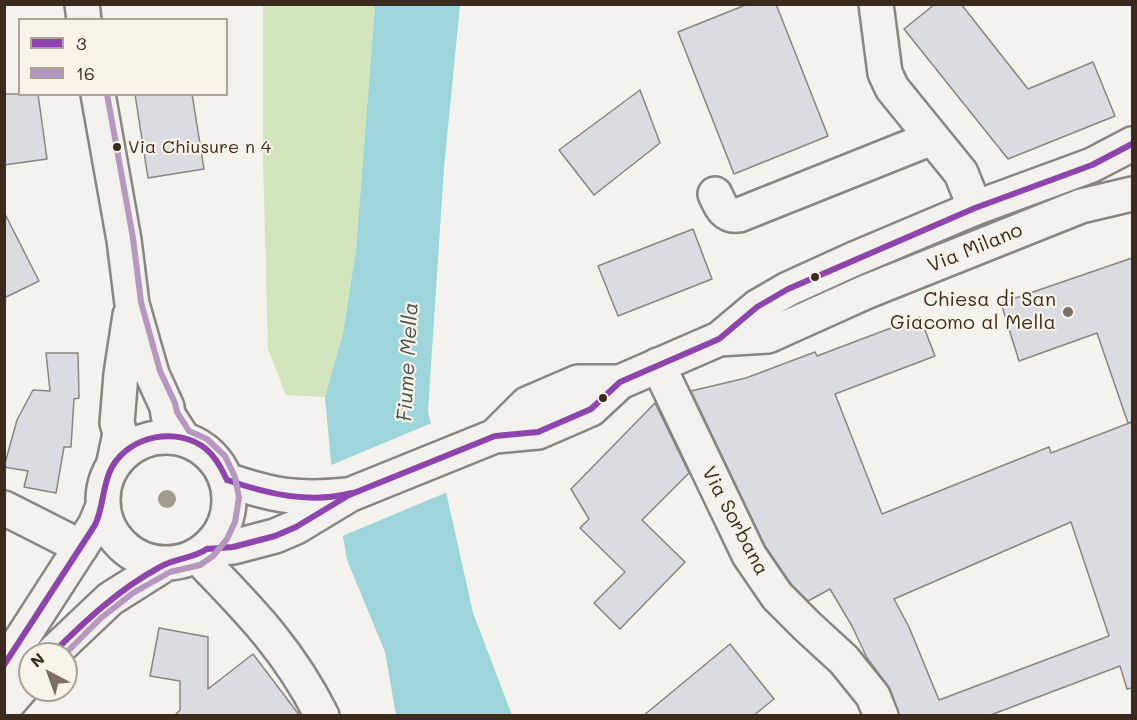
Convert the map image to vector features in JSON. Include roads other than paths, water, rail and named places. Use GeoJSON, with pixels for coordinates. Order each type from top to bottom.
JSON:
{"type":"FeatureCollection","features":[{"type":"Feature","properties":{"kind":"main road","name":"Via Milano"},"geometry":{"type":"LineString","coordinates":[[876,4],[885,73],[892,88],[961,173],[975,208]]}},
{"type":"Feature","properties":{"kind":"main road"},"geometry":{"type":"LineString","coordinates":[[98,96],[124,240],[132,304],[152,374],[168,415],[183,438]]}},
{"type":"Feature","properties":{"kind":"main road"},"geometry":{"type":"LineString","coordinates":[[715,194],[726,213],[732,216],[739,215],[932,138]]}},
{"type":"Feature","properties":{"kind":"main road","name":"Via Milano"},"geometry":{"type":"LineString","coordinates":[[190,556],[275,536],[297,527],[349,495],[495,436],[538,432],[591,409],[620,382],[718,339],[757,307],[788,289],[975,208],[1092,165],[1132,144]]}},
{"type":"Feature","properties":{"kind":"main road","name":"Via Milano"},"geometry":{"type":"LineString","coordinates":[[718,339],[768,336],[868,291],[1081,206],[1132,194]]}},
{"type":"Feature","properties":{"kind":"main road"},"geometry":{"type":"LineString","coordinates":[[4,666],[95,525],[103,506],[105,483],[114,462],[120,433],[117,423],[121,374],[132,304]]}},
{"type":"Feature","properties":{"kind":"main road","name":"Via Sorbana"},"geometry":{"type":"LineString","coordinates":[[658,365],[749,555],[777,596],[844,660],[873,696],[881,716]]}},
{"type":"Feature","properties":{"kind":"main road"},"geometry":{"type":"LineString","coordinates":[[65,642],[110,599],[190,556],[219,534],[228,518],[230,498],[227,480],[217,461],[202,446],[183,438],[164,436],[145,440],[128,449],[114,462]]}},
{"type":"Feature","properties":{"kind":"main road","name":"Via Milano"},"geometry":{"type":"LineString","coordinates":[[227,480],[259,491],[297,498],[349,495]]}},
{"type":"Feature","properties":{"kind":"main road"},"geometry":{"type":"LineString","coordinates":[[103,506],[108,524],[117,540],[131,553],[148,560],[190,556],[241,600],[280,645],[322,716]]}},
{"type":"Feature","properties":{"kind":"main road"},"geometry":{"type":"LineString","coordinates":[[4,508],[81,547]]}},
{"type":"Feature","properties":{"kind":"main road"},"geometry":{"type":"LineString","coordinates":[[4,708],[18,692]]}},
{"type":"Feature","properties":{"kind":"water","name":"Fiume Mella"},"geometry":{"type":"Polygon","coordinates":[[[375,5],[460,5],[444,168],[428,411],[473,613],[512,715],[396,715],[385,652],[347,560],[332,473],[325,397],[343,333],[356,250],[375,5]]]}},
{"type":"Feature","properties":{"kind":"place","name":"Via Chiusure n 4"},"geometry":{"type":"Point","coordinates":[117,147]}},
{"type":"Feature","properties":{"kind":"place","name":"Chiesa di San Giacomo al Mella"},"geometry":{"type":"Point","coordinates":[1068,312]}}]}
